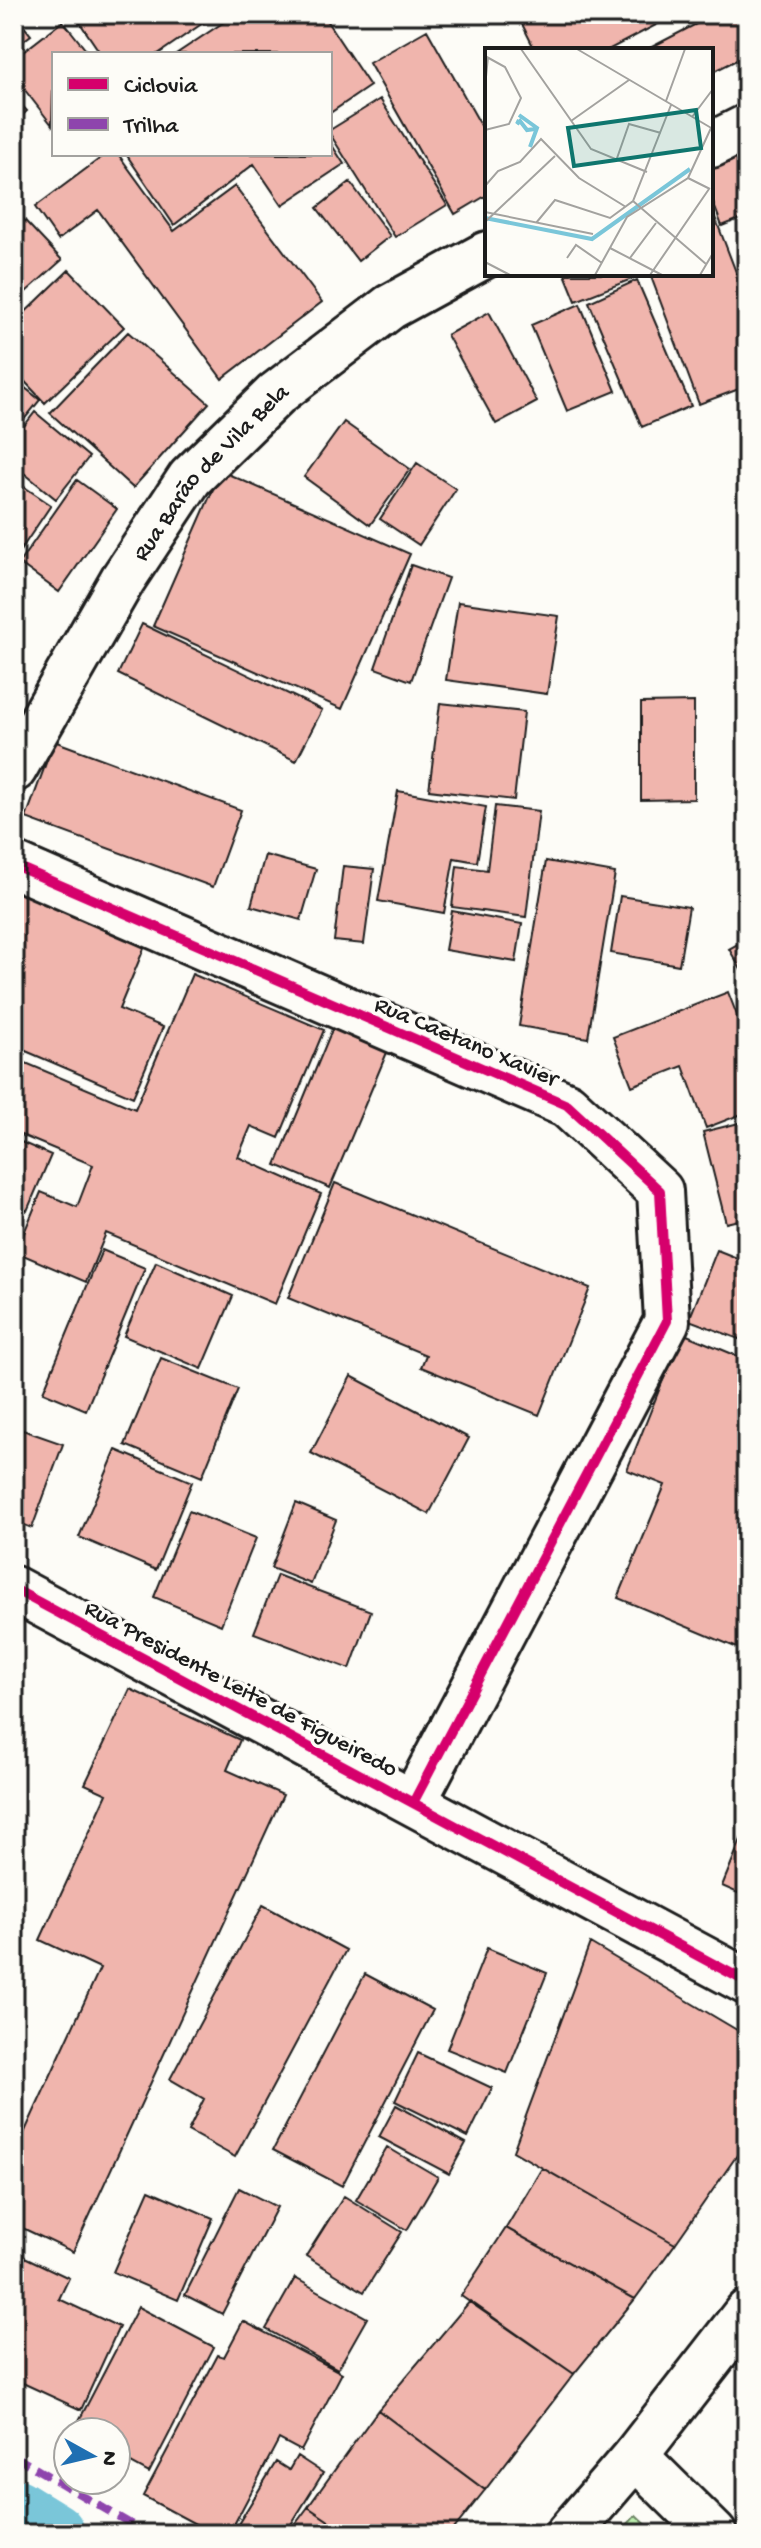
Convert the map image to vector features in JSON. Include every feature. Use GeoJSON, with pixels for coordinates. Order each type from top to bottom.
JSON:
{"type":"FeatureCollection","features":[{"type":"Feature","properties":{"kind":"street"},"geometry":{"type":"LineString","coordinates":[[713,144],[747,127]]}},
{"type":"Feature","properties":{"kind":"street","name":"Rua Barão de Vila Bela"},"geometry":{"type":"LineString","coordinates":[[14,769],[123,579],[190,478],[276,394],[390,307],[485,255]]}},
{"type":"Feature","properties":{"kind":"street","name":"Rua Caetano Xavier"},"geometry":{"type":"LineString","coordinates":[[14,865],[567,1105],[660,1191],[667,1321],[414,1801]]}},
{"type":"Feature","properties":{"kind":"street","name":"Rua Presidente Leite de Figueiredo"},"geometry":{"type":"LineString","coordinates":[[14,1589],[747,1982]]}},
{"type":"Feature","properties":{"kind":"street"},"geometry":{"type":"LineString","coordinates":[[568,2534],[635,2456],[747,2312]]}},
{"type":"Feature","properties":{"kind":"street"},"geometry":{"type":"LineString","coordinates":[[635,2456],[714,2534]]}},
{"type":"Feature","properties":{"kind":"green space"},"geometry":{"type":"Polygon","coordinates":[[[636,2515],[656,2534],[619,2534],[636,2515]]]}},
{"type":"Feature","properties":{"kind":"building"},"geometry":{"type":"Polygon","coordinates":[[[14,14],[31,35],[14,48],[14,14]]]}},
{"type":"Feature","properties":{"kind":"building"},"geometry":{"type":"Polygon","coordinates":[[[74,14],[216,14],[161,52],[100,52],[74,14]]]}},
{"type":"Feature","properties":{"kind":"building"},"geometry":{"type":"Polygon","coordinates":[[[236,14],[322,14],[370,86],[332,112],[332,52],[179,52],[236,14]]]}},
{"type":"Feature","properties":{"kind":"building"},"geometry":{"type":"Polygon","coordinates":[[[517,14],[677,14],[612,48],[534,48],[517,14]]]}},
{"type":"Feature","properties":{"kind":"building"},"geometry":{"type":"Polygon","coordinates":[[[701,14],[747,14],[747,55],[713,72],[713,48],[650,48],[704,20],[701,14]]]}},
{"type":"Feature","properties":{"kind":"building"},"geometry":{"type":"Polygon","coordinates":[[[63,21],[87,52],[52,52],[52,125],[14,76],[14,59],[63,21]]]}},
{"type":"Feature","properties":{"kind":"building"},"geometry":{"type":"Polygon","coordinates":[[[427,30],[485,132],[485,196],[455,214],[369,63],[427,30]]]}},
{"type":"Feature","properties":{"kind":"building"},"geometry":{"type":"Polygon","coordinates":[[[14,97],[27,111],[14,123],[14,97]]]}},
{"type":"Feature","properties":{"kind":"building"},"geometry":{"type":"Polygon","coordinates":[[[380,99],[447,205],[395,237],[332,137],[332,129],[380,99]]]}},
{"type":"Feature","properties":{"kind":"building"},"geometry":{"type":"Polygon","coordinates":[[[747,143],[747,216],[722,226],[713,202],[713,157],[747,143]]]}},
{"type":"Feature","properties":{"kind":"building"},"geometry":{"type":"Polygon","coordinates":[[[332,145],[344,164],[282,205],[254,164],[174,225],[127,156],[332,156],[332,145]]]}},
{"type":"Feature","properties":{"kind":"building"},"geometry":{"type":"Polygon","coordinates":[[[103,156],[119,156],[174,231],[235,186],[322,302],[222,379],[98,210],[58,240],[35,207],[103,156]]]}},
{"type":"Feature","properties":{"kind":"building"},"geometry":{"type":"Polygon","coordinates":[[[350,182],[390,236],[358,261],[317,208],[350,182]]]}},
{"type":"Feature","properties":{"kind":"building"},"geometry":{"type":"Polygon","coordinates":[[[14,209],[62,260],[17,300],[14,297],[14,209]]]}},
{"type":"Feature","properties":{"kind":"building"},"geometry":{"type":"Polygon","coordinates":[[[713,212],[747,301],[747,386],[699,404],[651,276],[713,276],[713,212]]]}},
{"type":"Feature","properties":{"kind":"building"},"geometry":{"type":"Polygon","coordinates":[[[69,270],[124,327],[45,403],[14,370],[14,323],[69,270]]]}},
{"type":"Feature","properties":{"kind":"building"},"geometry":{"type":"Polygon","coordinates":[[[566,276],[639,276],[576,301],[566,276]]]}},
{"type":"Feature","properties":{"kind":"building"},"geometry":{"type":"Polygon","coordinates":[[[637,280],[691,406],[642,427],[589,302],[637,280]]]}},
{"type":"Feature","properties":{"kind":"building"},"geometry":{"type":"Polygon","coordinates":[[[580,304],[616,391],[567,411],[531,325],[580,304]]]}},
{"type":"Feature","properties":{"kind":"building"},"geometry":{"type":"Polygon","coordinates":[[[489,312],[537,402],[496,424],[447,335],[489,312]]]}},
{"type":"Feature","properties":{"kind":"building"},"geometry":{"type":"Polygon","coordinates":[[[128,332],[209,403],[133,488],[50,413],[128,332]]]}},
{"type":"Feature","properties":{"kind":"building"},"geometry":{"type":"Polygon","coordinates":[[[14,379],[40,400],[14,432],[14,379]]]}},
{"type":"Feature","properties":{"kind":"building"},"geometry":{"type":"Polygon","coordinates":[[[35,412],[89,457],[56,499],[14,465],[14,439],[35,412]]]}},
{"type":"Feature","properties":{"kind":"building"},"geometry":{"type":"Polygon","coordinates":[[[344,422],[410,469],[370,525],[304,477],[344,422]]]}},
{"type":"Feature","properties":{"kind":"building"},"geometry":{"type":"Polygon","coordinates":[[[417,463],[456,489],[419,545],[380,519],[417,463]]]}},
{"type":"Feature","properties":{"kind":"building"},"geometry":{"type":"Polygon","coordinates":[[[221,471],[410,554],[342,709],[153,626],[221,471]]]}},
{"type":"Feature","properties":{"kind":"building"},"geometry":{"type":"Polygon","coordinates":[[[14,480],[51,505],[18,554],[14,552],[14,480]]]}},
{"type":"Feature","properties":{"kind":"building"},"geometry":{"type":"Polygon","coordinates":[[[77,480],[117,509],[59,592],[19,563],[77,480]]]}},
{"type":"Feature","properties":{"kind":"building"},"geometry":{"type":"Polygon","coordinates":[[[411,565],[448,578],[411,681],[375,668],[411,565]]]}},
{"type":"Feature","properties":{"kind":"building"},"geometry":{"type":"Polygon","coordinates":[[[458,602],[559,616],[547,694],[446,680],[458,602]]]}},
{"type":"Feature","properties":{"kind":"building"},"geometry":{"type":"Polygon","coordinates":[[[142,624],[322,710],[296,761],[118,674],[142,624]]]}},
{"type":"Feature","properties":{"kind":"building"},"geometry":{"type":"Polygon","coordinates":[[[694,702],[694,799],[641,800],[641,703],[694,702]]]}},
{"type":"Feature","properties":{"kind":"building"},"geometry":{"type":"Polygon","coordinates":[[[440,703],[524,712],[514,800],[429,790],[440,703]]]}},
{"type":"Feature","properties":{"kind":"building"},"geometry":{"type":"Polygon","coordinates":[[[54,741],[241,810],[213,887],[26,818],[54,741]]]}},
{"type":"Feature","properties":{"kind":"building"},"geometry":{"type":"Polygon","coordinates":[[[398,791],[486,807],[477,862],[454,858],[444,913],[378,901],[398,791]]]}},
{"type":"Feature","properties":{"kind":"building"},"geometry":{"type":"Polygon","coordinates":[[[495,806],[539,811],[526,917],[452,907],[457,866],[487,870],[495,806]]]}},
{"type":"Feature","properties":{"kind":"building"},"geometry":{"type":"Polygon","coordinates":[[[265,855],[316,869],[301,920],[251,906],[265,855]]]}},
{"type":"Feature","properties":{"kind":"building"},"geometry":{"type":"Polygon","coordinates":[[[546,861],[615,873],[588,1038],[519,1026],[546,861]]]}},
{"type":"Feature","properties":{"kind":"building"},"geometry":{"type":"Polygon","coordinates":[[[343,866],[374,869],[364,944],[334,941],[343,866]]]}},
{"type":"Feature","properties":{"kind":"building"},"geometry":{"type":"Polygon","coordinates":[[[14,890],[145,946],[119,1009],[163,1027],[133,1097],[14,1046],[14,890]]]}},
{"type":"Feature","properties":{"kind":"building"},"geometry":{"type":"Polygon","coordinates":[[[620,896],[689,907],[679,965],[611,953],[620,896]]]}},
{"type":"Feature","properties":{"kind":"building"},"geometry":{"type":"Polygon","coordinates":[[[452,911],[522,924],[516,962],[445,950],[452,911]]]}},
{"type":"Feature","properties":{"kind":"building"},"geometry":{"type":"Polygon","coordinates":[[[747,939],[747,980],[729,949],[747,939]]]}},
{"type":"Feature","properties":{"kind":"building"},"geometry":{"type":"Polygon","coordinates":[[[192,974],[324,1030],[279,1138],[251,1126],[238,1157],[321,1194],[275,1304],[106,1233],[86,1282],[16,1252],[41,1192],[77,1207],[93,1165],[14,1132],[14,1058],[135,1109],[192,974]]]}},
{"type":"Feature","properties":{"kind":"building"},"geometry":{"type":"Polygon","coordinates":[[[728,992],[747,1041],[747,1112],[706,1128],[683,1066],[632,1086],[613,1037],[728,992]]]}},
{"type":"Feature","properties":{"kind":"building"},"geometry":{"type":"Polygon","coordinates":[[[333,1027],[388,1050],[330,1188],[276,1165],[333,1027]]]}},
{"type":"Feature","properties":{"kind":"building"},"geometry":{"type":"Polygon","coordinates":[[[747,1121],[747,1218],[726,1223],[703,1132],[747,1121]]]}},
{"type":"Feature","properties":{"kind":"building"},"geometry":{"type":"Polygon","coordinates":[[[14,1139],[51,1155],[27,1211],[14,1205],[14,1139]]]}},
{"type":"Feature","properties":{"kind":"building"},"geometry":{"type":"Polygon","coordinates":[[[335,1183],[590,1288],[539,1415],[421,1367],[426,1355],[288,1298],[335,1183]]]}},
{"type":"Feature","properties":{"kind":"building"},"geometry":{"type":"Polygon","coordinates":[[[102,1250],[145,1268],[86,1410],[43,1392],[102,1250]]]}},
{"type":"Feature","properties":{"kind":"building"},"geometry":{"type":"Polygon","coordinates":[[[717,1250],[747,1262],[747,1342],[689,1320],[717,1250]]]}},
{"type":"Feature","properties":{"kind":"building"},"geometry":{"type":"Polygon","coordinates":[[[156,1262],[233,1296],[202,1369],[124,1336],[156,1262]]]}},
{"type":"Feature","properties":{"kind":"building"},"geometry":{"type":"Polygon","coordinates":[[[682,1333],[747,1360],[747,1652],[618,1598],[665,1485],[627,1470],[682,1333]]]}},
{"type":"Feature","properties":{"kind":"building"},"geometry":{"type":"Polygon","coordinates":[[[161,1358],[238,1389],[202,1477],[125,1445],[161,1358]]]}},
{"type":"Feature","properties":{"kind":"building"},"geometry":{"type":"Polygon","coordinates":[[[351,1376],[469,1438],[429,1514],[311,1453],[351,1376]]]}},
{"type":"Feature","properties":{"kind":"building"},"geometry":{"type":"Polygon","coordinates":[[[14,1427],[63,1444],[32,1528],[14,1521],[14,1427]]]}},
{"type":"Feature","properties":{"kind":"building"},"geometry":{"type":"Polygon","coordinates":[[[116,1450],[192,1482],[156,1570],[79,1537],[116,1450]]]}},
{"type":"Feature","properties":{"kind":"building"},"geometry":{"type":"Polygon","coordinates":[[[296,1503],[336,1520],[311,1584],[271,1568],[296,1503]]]}},
{"type":"Feature","properties":{"kind":"building"},"geometry":{"type":"Polygon","coordinates":[[[189,1511],[256,1538],[221,1625],[154,1597],[189,1511]]]}},
{"type":"Feature","properties":{"kind":"building"},"geometry":{"type":"Polygon","coordinates":[[[277,1575],[371,1611],[350,1669],[254,1633],[277,1575]]]}},
{"type":"Feature","properties":{"kind":"building"},"geometry":{"type":"Polygon","coordinates":[[[130,1689],[240,1740],[227,1770],[283,1795],[73,2252],[14,2224],[14,2155],[100,1968],[40,1940],[107,1794],[85,1784],[130,1689]]]}},
{"type":"Feature","properties":{"kind":"building"},"geometry":{"type":"Polygon","coordinates":[[[747,1825],[747,1897],[722,1886],[747,1825]]]}},
{"type":"Feature","properties":{"kind":"building"},"geometry":{"type":"Polygon","coordinates":[[[263,1905],[346,1950],[235,2157],[188,2131],[204,2099],[170,2079],[263,1905]]]}},
{"type":"Feature","properties":{"kind":"building"},"geometry":{"type":"Polygon","coordinates":[[[590,1943],[747,2036],[747,2141],[675,2244],[513,2151],[590,1943]]]}},
{"type":"Feature","properties":{"kind":"building"},"geometry":{"type":"Polygon","coordinates":[[[487,1948],[547,1973],[507,2073],[447,2049],[487,1948]]]}},
{"type":"Feature","properties":{"kind":"building"},"geometry":{"type":"Polygon","coordinates":[[[365,1974],[433,2010],[342,2186],[273,2150],[365,1974]]]}},
{"type":"Feature","properties":{"kind":"building"},"geometry":{"type":"Polygon","coordinates":[[[418,2053],[492,2088],[468,2137],[395,2101],[418,2053]]]}},
{"type":"Feature","properties":{"kind":"building"},"geometry":{"type":"Polygon","coordinates":[[[396,2105],[466,2143],[449,2174],[379,2137],[396,2105]]]}},
{"type":"Feature","properties":{"kind":"building"},"geometry":{"type":"Polygon","coordinates":[[[387,2147],[438,2177],[407,2230],[356,2200],[387,2147]]]}},
{"type":"Feature","properties":{"kind":"building"},"geometry":{"type":"Polygon","coordinates":[[[542,2168],[675,2244],[635,2299],[506,2228],[542,2168]]]}},
{"type":"Feature","properties":{"kind":"building"},"geometry":{"type":"Polygon","coordinates":[[[239,2188],[277,2207],[222,2314],[185,2295],[239,2188]]]}},
{"type":"Feature","properties":{"kind":"building"},"geometry":{"type":"Polygon","coordinates":[[[149,2190],[213,2218],[178,2300],[113,2272],[149,2190]]]}},
{"type":"Feature","properties":{"kind":"building"},"geometry":{"type":"Polygon","coordinates":[[[344,2196],[402,2232],[364,2292],[306,2256],[344,2196]]]}},
{"type":"Feature","properties":{"kind":"building"},"geometry":{"type":"Polygon","coordinates":[[[506,2228],[635,2299],[574,2374],[461,2296],[506,2228]]]}},
{"type":"Feature","properties":{"kind":"building"},"geometry":{"type":"Polygon","coordinates":[[[14,2252],[69,2278],[59,2299],[119,2327],[81,2410],[14,2379],[14,2252]]]}},
{"type":"Feature","properties":{"kind":"building"},"geometry":{"type":"Polygon","coordinates":[[[295,2278],[367,2318],[338,2369],[266,2329],[295,2278]]]}},
{"type":"Feature","properties":{"kind":"building"},"geometry":{"type":"Polygon","coordinates":[[[470,2301],[574,2374],[485,2490],[378,2410],[470,2301]]]}},
{"type":"Feature","properties":{"kind":"building"},"geometry":{"type":"Polygon","coordinates":[[[138,2307],[214,2347],[149,2473],[132,2464],[132,2416],[81,2416],[138,2307]]]}},
{"type":"Feature","properties":{"kind":"building"},"geometry":{"type":"Polygon","coordinates":[[[243,2321],[342,2373],[301,2451],[279,2439],[229,2534],[214,2534],[143,2496],[218,2355],[224,2357],[243,2321]]]}},
{"type":"Feature","properties":{"kind":"building"},"geometry":{"type":"Polygon","coordinates":[[[378,2410],[485,2490],[450,2534],[348,2534],[308,2507],[378,2410]]]}},
{"type":"Feature","properties":{"kind":"building"},"geometry":{"type":"Polygon","coordinates":[[[297,2456],[323,2473],[285,2534],[232,2534],[276,2462],[289,2470],[297,2456]]]}},
{"type":"Feature","properties":{"kind":"building"},"geometry":{"type":"Polygon","coordinates":[[[308,2507],[348,2534],[288,2534],[308,2507]]]}},
{"type":"Feature","properties":{"kind":"waterway"},"geometry":{"type":"LineString","coordinates":[[14,2510],[53,2534]]}},
{"type":"Feature","properties":{"kind":"marked path"},"geometry":{"type":"LineString","coordinates":[[14,2456],[148,2534]]}},
{"type":"Feature","properties":{"kind":"cycle path"},"geometry":{"type":"LineString","coordinates":[[14,865],[567,1105],[660,1191],[667,1321],[414,1801]]}},
{"type":"Feature","properties":{"kind":"cycle path"},"geometry":{"type":"LineString","coordinates":[[14,1589],[747,1982]]}}]}
